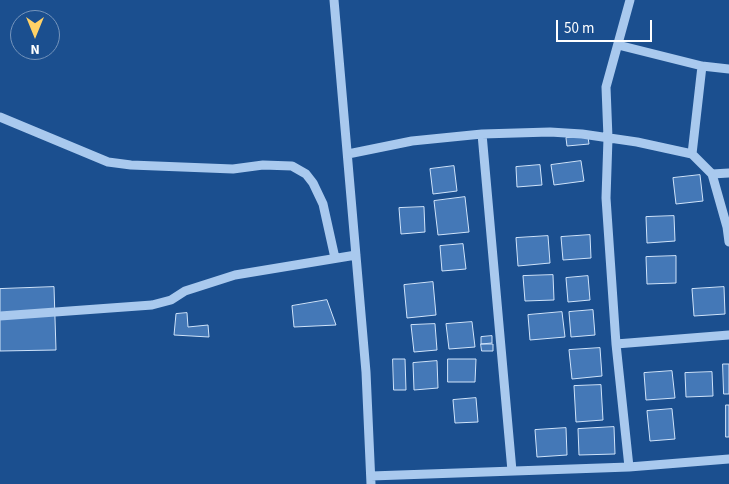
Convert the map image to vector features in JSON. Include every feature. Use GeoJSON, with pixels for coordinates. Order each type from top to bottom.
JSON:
{"type":"FeatureCollection","features":[{"type":"Feature","properties":{"kind":"street"},"geometry":{"type":"LineString","coordinates":[[629,467],[616,344],[606,198],[608,138],[606,87],[630,0]]}},
{"type":"Feature","properties":{"kind":"street"},"geometry":{"type":"LineString","coordinates":[[337,1],[366,372],[371,480],[629,467],[729,459]]}},
{"type":"Feature","properties":{"kind":"street"},"geometry":{"type":"LineString","coordinates":[[618,45],[702,66],[729,69]]}},
{"type":"Feature","properties":{"kind":"street"},"geometry":{"type":"LineString","coordinates":[[692,154],[702,66]]}},
{"type":"Feature","properties":{"kind":"street"},"geometry":{"type":"LineString","coordinates":[[0,117],[108,162],[131,166],[233,169],[263,165],[292,166],[306,174],[324,204],[335,258]]}},
{"type":"Feature","properties":{"kind":"street"},"geometry":{"type":"LineString","coordinates":[[348,154],[412,141],[482,134],[550,132],[582,134],[637,142],[692,154],[712,174],[727,227],[729,242]]}},
{"type":"Feature","properties":{"kind":"street"},"geometry":{"type":"LineString","coordinates":[[482,134],[512,472]]}},
{"type":"Feature","properties":{"kind":"street"},"geometry":{"type":"LineString","coordinates":[[712,174],[729,173]]}},
{"type":"Feature","properties":{"kind":"street"},"geometry":{"type":"LineString","coordinates":[[0,316],[152,305],[171,300],[185,291],[235,275],[356,255]]}},
{"type":"Feature","properties":{"kind":"street"},"geometry":{"type":"LineString","coordinates":[[616,344],[729,335]]}},
{"type":"Feature","properties":{"kind":"building"},"geometry":{"type":"Polygon","coordinates":[[[588,137],[589,144],[567,146],[566,138],[588,137]]]}},
{"type":"Feature","properties":{"kind":"building"},"geometry":{"type":"Polygon","coordinates":[[[581,161],[584,181],[554,185],[551,165],[581,161]]]}},
{"type":"Feature","properties":{"kind":"building"},"geometry":{"type":"Polygon","coordinates":[[[540,165],[542,185],[517,187],[516,167],[540,165]]]}},
{"type":"Feature","properties":{"kind":"building"},"geometry":{"type":"Polygon","coordinates":[[[454,166],[457,191],[433,194],[430,169],[454,166]]]}},
{"type":"Feature","properties":{"kind":"building"},"geometry":{"type":"Polygon","coordinates":[[[700,175],[703,201],[676,204],[673,178],[700,175]]]}},
{"type":"Feature","properties":{"kind":"building"},"geometry":{"type":"Polygon","coordinates":[[[465,197],[469,232],[438,235],[434,201],[465,197]]]}},
{"type":"Feature","properties":{"kind":"building"},"geometry":{"type":"Polygon","coordinates":[[[424,207],[425,232],[401,234],[399,208],[424,207]]]}},
{"type":"Feature","properties":{"kind":"building"},"geometry":{"type":"Polygon","coordinates":[[[674,216],[675,241],[647,243],[646,217],[674,216]]]}},
{"type":"Feature","properties":{"kind":"building"},"geometry":{"type":"Polygon","coordinates":[[[590,235],[591,258],[563,260],[561,237],[590,235]]]}},
{"type":"Feature","properties":{"kind":"building"},"geometry":{"type":"Polygon","coordinates":[[[548,236],[550,263],[518,266],[516,238],[548,236]]]}},
{"type":"Feature","properties":{"kind":"building"},"geometry":{"type":"Polygon","coordinates":[[[463,244],[466,269],[442,271],[440,246],[463,244]]]}},
{"type":"Feature","properties":{"kind":"building"},"geometry":{"type":"Polygon","coordinates":[[[676,256],[676,283],[647,284],[646,257],[676,256]]]}},
{"type":"Feature","properties":{"kind":"building"},"geometry":{"type":"Polygon","coordinates":[[[553,275],[554,300],[525,301],[523,276],[553,275]]]}},
{"type":"Feature","properties":{"kind":"building"},"geometry":{"type":"Polygon","coordinates":[[[588,276],[590,300],[568,302],[566,278],[588,276]]]}},
{"type":"Feature","properties":{"kind":"building"},"geometry":{"type":"Polygon","coordinates":[[[433,282],[436,315],[407,318],[404,285],[433,282]]]}},
{"type":"Feature","properties":{"kind":"building"},"geometry":{"type":"Polygon","coordinates":[[[54,287],[56,350],[0,351],[0,289],[54,287]]]}},
{"type":"Feature","properties":{"kind":"building"},"geometry":{"type":"Polygon","coordinates":[[[724,287],[725,314],[694,316],[692,289],[724,287]]]}},
{"type":"Feature","properties":{"kind":"building"},"geometry":{"type":"Polygon","coordinates":[[[327,300],[336,325],[294,327],[292,306],[327,300]]]}},
{"type":"Feature","properties":{"kind":"building"},"geometry":{"type":"Polygon","coordinates":[[[593,310],[595,335],[571,337],[569,312],[593,310]]]}},
{"type":"Feature","properties":{"kind":"building"},"geometry":{"type":"Polygon","coordinates":[[[562,312],[565,337],[530,340],[528,315],[562,312]]]}},
{"type":"Feature","properties":{"kind":"building"},"geometry":{"type":"Polygon","coordinates":[[[187,313],[188,327],[208,325],[209,337],[174,335],[176,314],[187,313]]]}},
{"type":"Feature","properties":{"kind":"building"},"geometry":{"type":"Polygon","coordinates":[[[472,322],[475,347],[449,349],[446,324],[472,322]]]}},
{"type":"Feature","properties":{"kind":"building"},"geometry":{"type":"Polygon","coordinates":[[[435,324],[437,350],[414,352],[411,325],[435,324]]]}},
{"type":"Feature","properties":{"kind":"building"},"geometry":{"type":"Polygon","coordinates":[[[492,336],[492,343],[481,344],[481,337],[492,336]]]}},
{"type":"Feature","properties":{"kind":"building"},"geometry":{"type":"Polygon","coordinates":[[[481,344],[493,344],[493,351],[482,351],[481,344]]]}},
{"type":"Feature","properties":{"kind":"building"},"geometry":{"type":"Polygon","coordinates":[[[600,348],[602,376],[572,379],[569,350],[600,348]]]}},
{"type":"Feature","properties":{"kind":"building"},"geometry":{"type":"Polygon","coordinates":[[[393,359],[405,359],[406,390],[394,390],[393,359]]]}},
{"type":"Feature","properties":{"kind":"building"},"geometry":{"type":"Polygon","coordinates":[[[448,359],[476,359],[475,382],[448,382],[448,359]]]}},
{"type":"Feature","properties":{"kind":"building"},"geometry":{"type":"Polygon","coordinates":[[[437,361],[438,388],[414,390],[413,363],[437,361]]]}},
{"type":"Feature","properties":{"kind":"building"},"geometry":{"type":"Polygon","coordinates":[[[723,364],[729,364],[729,394],[724,394],[723,364]]]}},
{"type":"Feature","properties":{"kind":"building"},"geometry":{"type":"Polygon","coordinates":[[[672,371],[675,398],[646,400],[644,373],[672,371]]]}},
{"type":"Feature","properties":{"kind":"building"},"geometry":{"type":"Polygon","coordinates":[[[712,372],[713,396],[686,397],[685,373],[712,372]]]}},
{"type":"Feature","properties":{"kind":"building"},"geometry":{"type":"Polygon","coordinates":[[[601,385],[603,420],[576,422],[574,386],[601,385]]]}},
{"type":"Feature","properties":{"kind":"building"},"geometry":{"type":"Polygon","coordinates":[[[476,398],[478,422],[455,423],[453,400],[476,398]]]}},
{"type":"Feature","properties":{"kind":"building"},"geometry":{"type":"Polygon","coordinates":[[[726,405],[729,405],[729,437],[726,437],[726,405]]]}},
{"type":"Feature","properties":{"kind":"building"},"geometry":{"type":"Polygon","coordinates":[[[672,409],[675,439],[650,441],[647,411],[672,409]]]}},
{"type":"Feature","properties":{"kind":"building"},"geometry":{"type":"Polygon","coordinates":[[[614,427],[615,454],[579,455],[578,429],[614,427]]]}},
{"type":"Feature","properties":{"kind":"building"},"geometry":{"type":"Polygon","coordinates":[[[566,428],[567,455],[537,457],[535,430],[566,428]]]}}]}
